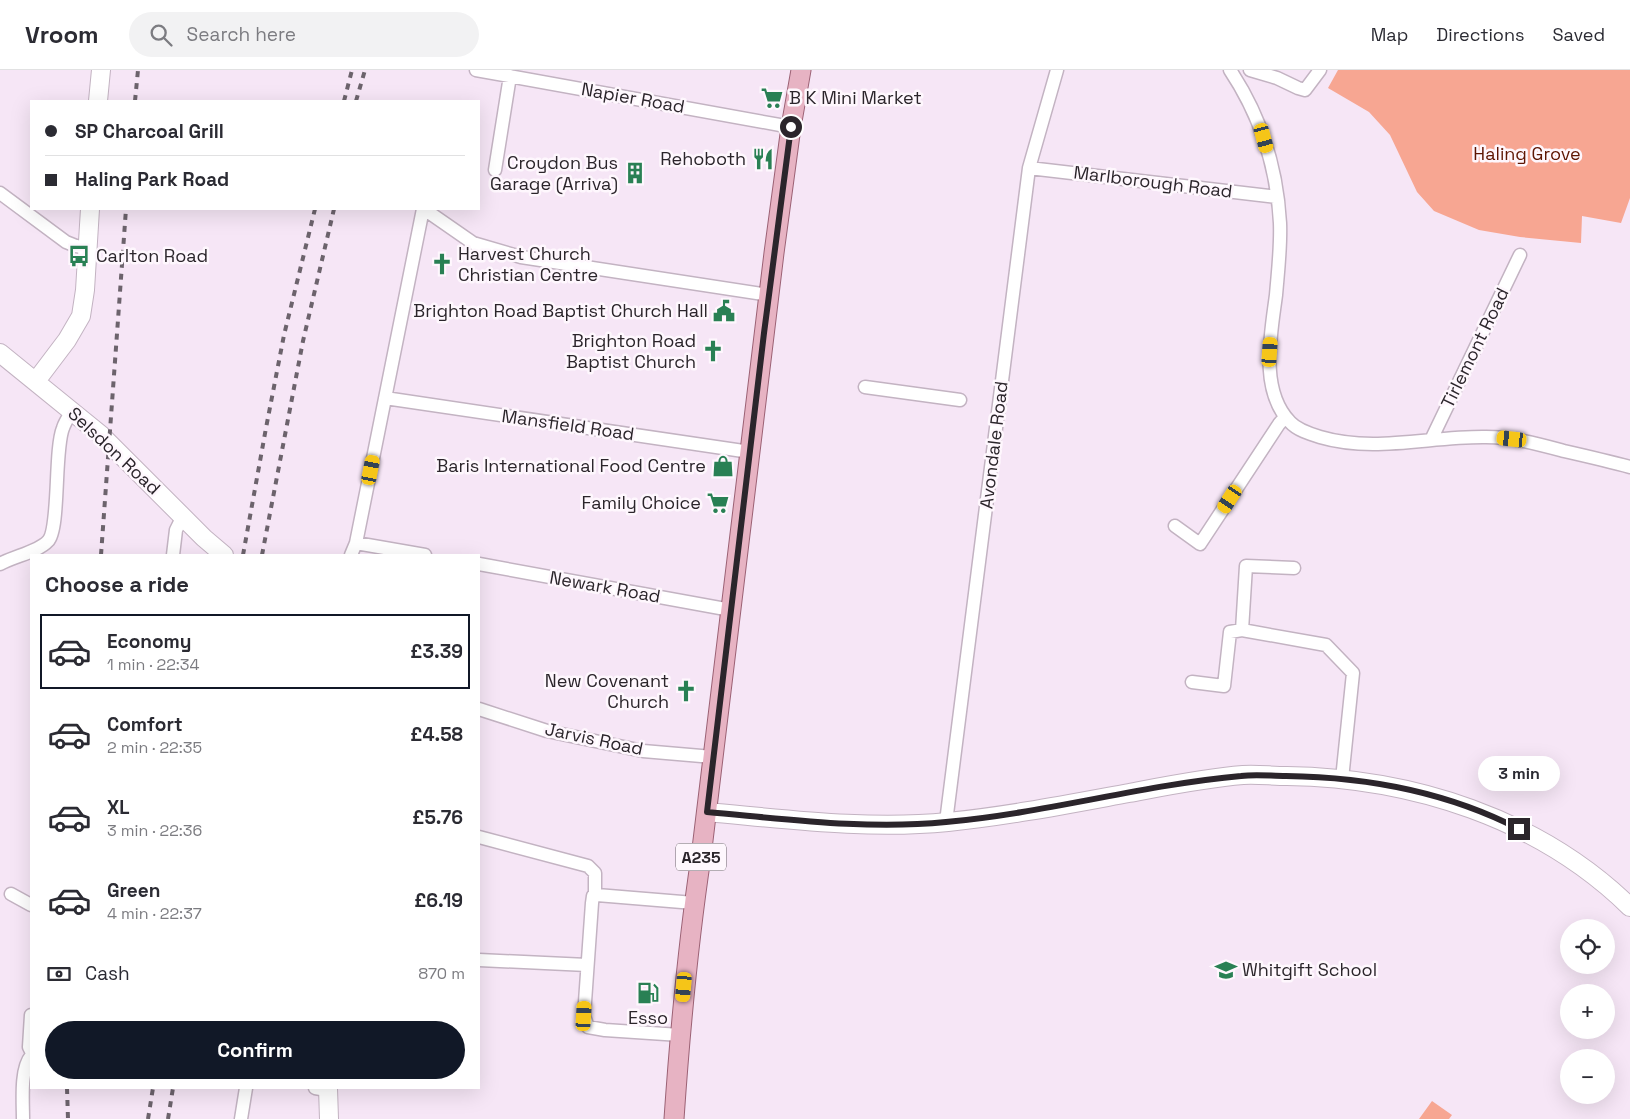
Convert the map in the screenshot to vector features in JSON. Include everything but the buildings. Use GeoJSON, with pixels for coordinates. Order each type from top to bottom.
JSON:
{"type":"FeatureCollection","features":[{"type":"Feature","properties":{"kind":"main road","name":"A235"},"geometry":{"type":"LineString","coordinates":[[674,1119],[680,1035],[694,903],[707,812],[769,295],[791,127],[801,70]]}},
{"type":"Feature","properties":{"kind":"street"},"geometry":{"type":"LineString","coordinates":[[98,100],[101,70]]}},
{"type":"Feature","properties":{"kind":"street","name":"Napier Road"},"geometry":{"type":"LineString","coordinates":[[476,70],[791,127]]}},
{"type":"Feature","properties":{"kind":"street","name":"Avondale Road"},"geometry":{"type":"LineString","coordinates":[[946,822],[1029,168],[1057,70]]}},
{"type":"Feature","properties":{"kind":"street"},"geometry":{"type":"LineString","coordinates":[[1230,70],[1244,91],[1256,115],[1278,197],[1280,245],[1270,338],[1269,366],[1274,390],[1285,417],[1290,422],[1300,430],[1334,440],[1372,444],[1476,437],[1512,439],[1630,467]]}},
{"type":"Feature","properties":{"kind":"street"},"geometry":{"type":"LineString","coordinates":[[1250,70],[1277,78],[1305,90],[1320,70]]}},
{"type":"Feature","properties":{"kind":"street"},"geometry":{"type":"LineString","coordinates":[[495,170],[510,76]]}},
{"type":"Feature","properties":{"kind":"street","name":"Marlborough Road"},"geometry":{"type":"LineString","coordinates":[[1029,168],[1278,197]]}},
{"type":"Feature","properties":{"kind":"street"},"geometry":{"type":"LineString","coordinates":[[0,193],[62,239],[76,246],[87,248]]}},
{"type":"Feature","properties":{"kind":"street"},"geometry":{"type":"LineString","coordinates":[[36,381],[67,340],[81,316],[85,290],[90,210]]}},
{"type":"Feature","properties":{"kind":"street"},"geometry":{"type":"LineString","coordinates":[[413,554],[354,549],[423,210]]}},
{"type":"Feature","properties":{"kind":"street"},"geometry":{"type":"LineString","coordinates":[[424,210],[474,243],[520,256],[769,295]]}},
{"type":"Feature","properties":{"kind":"street","name":"Tirlemont Road"},"geometry":{"type":"LineString","coordinates":[[1431,440],[1520,255]]}},
{"type":"Feature","properties":{"kind":"street","name":"Selsdon Road"},"geometry":{"type":"LineString","coordinates":[[0,353],[72,411],[131,464],[223,554]]}},
{"type":"Feature","properties":{"kind":"street"},"geometry":{"type":"LineString","coordinates":[[865,387],[960,400]]}},
{"type":"Feature","properties":{"kind":"street","name":"Mansfield Road"},"geometry":{"type":"LineString","coordinates":[[386,398],[750,452]]}},
{"type":"Feature","properties":{"kind":"street"},"geometry":{"type":"LineString","coordinates":[[0,564],[39,548],[50,540],[54,528],[58,459],[62,428],[72,411]]}},
{"type":"Feature","properties":{"kind":"street"},"geometry":{"type":"LineString","coordinates":[[1175,526],[1200,544],[1285,417]]}},
{"type":"Feature","properties":{"kind":"street"},"geometry":{"type":"LineString","coordinates":[[173,554],[176,530],[183,516]]}},
{"type":"Feature","properties":{"kind":"street","name":"Newark Road"},"geometry":{"type":"LineString","coordinates":[[480,564],[731,610]]}},
{"type":"Feature","properties":{"kind":"street"},"geometry":{"type":"LineString","coordinates":[[1242,630],[1246,566],[1294,568]]}},
{"type":"Feature","properties":{"kind":"street"},"geometry":{"type":"LineString","coordinates":[[1192,682],[1224,686],[1230,632],[1242,630],[1326,645],[1353,674],[1342,779]]}},
{"type":"Feature","properties":{"kind":"street","name":"Jarvis Road"},"geometry":{"type":"LineString","coordinates":[[480,708],[547,731],[643,751],[713,757]]}},
{"type":"Feature","properties":{"kind":"street"},"geometry":{"type":"LineString","coordinates":[[707,812],[811,821],[898,825],[991,817],[1184,783],[1244,775],[1306,776],[1342,779],[1424,793],[1506,822],[1560,853],[1629,904]]}},
{"type":"Feature","properties":{"kind":"street"},"geometry":{"type":"LineString","coordinates":[[480,837],[583,864],[596,873],[584,1016],[588,1027],[605,1030],[680,1035]]}},
{"type":"Feature","properties":{"kind":"street"},"geometry":{"type":"LineString","coordinates":[[11,894],[30,904]]}},
{"type":"Feature","properties":{"kind":"street"},"geometry":{"type":"LineString","coordinates":[[595,895],[694,903]]}},
{"type":"Feature","properties":{"kind":"street"},"geometry":{"type":"LineString","coordinates":[[480,960],[587,965]]}},
{"type":"Feature","properties":{"kind":"street"},"geometry":{"type":"LineString","coordinates":[[30,1026],[28,1047],[30,1050]]}},
{"type":"Feature","properties":{"kind":"street"},"geometry":{"type":"LineString","coordinates":[[23,1119],[25,1070],[30,1057]]}},
{"type":"Feature","properties":{"kind":"street"},"geometry":{"type":"LineString","coordinates":[[241,1119],[246,1089]]}},
{"type":"Feature","properties":{"kind":"street"},"geometry":{"type":"LineString","coordinates":[[323,1089],[328,1119]]}},
{"type":"Feature","properties":{"kind":"green space","name":"Haling Grove"},"geometry":{"type":"Polygon","coordinates":[[[1338,70],[1630,70],[1630,198],[1621,223],[1582,216],[1581,243],[1520,237],[1479,230],[1434,211],[1417,192],[1390,135],[1369,112],[1328,88],[1338,70]]]}},
{"type":"Feature","properties":{"kind":"green space"},"geometry":{"type":"Polygon","coordinates":[[[1432,1101],[1452,1115],[1449,1119],[1419,1119],[1432,1101]]]}},
{"type":"Feature","properties":{"kind":"railway"},"geometry":{"type":"LineString","coordinates":[[135,100],[138,70]]}},
{"type":"Feature","properties":{"kind":"railway"},"geometry":{"type":"LineString","coordinates":[[344,100],[352,70]]}},
{"type":"Feature","properties":{"kind":"railway"},"geometry":{"type":"LineString","coordinates":[[356,100],[365,70]]}},
{"type":"Feature","properties":{"kind":"railway"},"geometry":{"type":"LineString","coordinates":[[101,554],[126,210]]}},
{"type":"Feature","properties":{"kind":"railway"},"geometry":{"type":"LineString","coordinates":[[243,554],[284,335],[315,210]]}},
{"type":"Feature","properties":{"kind":"railway"},"geometry":{"type":"LineString","coordinates":[[262,554],[303,341],[334,210]]}},
{"type":"Feature","properties":{"kind":"railway"},"geometry":{"type":"LineString","coordinates":[[67,1089],[68,1119]]}},
{"type":"Feature","properties":{"kind":"railway"},"geometry":{"type":"LineString","coordinates":[[148,1119],[153,1089]]}},
{"type":"Feature","properties":{"kind":"railway"},"geometry":{"type":"LineString","coordinates":[[168,1119],[173,1089]]}},
{"type":"Feature","properties":{"kind":"place","name":"B K Mini Market"},"geometry":{"type":"Point","coordinates":[772,98]}},
{"type":"Feature","properties":{"kind":"place","name":"Rehoboth"},"geometry":{"type":"Point","coordinates":[763,159]}},
{"type":"Feature","properties":{"kind":"place","name":"Croydon Bus Garage (Arriva)"},"geometry":{"type":"Point","coordinates":[635,173]}},
{"type":"Feature","properties":{"kind":"place","name":"Carlton Road"},"geometry":{"type":"Point","coordinates":[79,256]}},
{"type":"Feature","properties":{"kind":"place","name":"Harvest Church Christian Centre"},"geometry":{"type":"Point","coordinates":[442,264]}},
{"type":"Feature","properties":{"kind":"place","name":"Brighton Road Baptist Church Hall"},"geometry":{"type":"Point","coordinates":[724,311]}},
{"type":"Feature","properties":{"kind":"place","name":"Brighton Road Baptist Church"},"geometry":{"type":"Point","coordinates":[713,351]}},
{"type":"Feature","properties":{"kind":"place","name":"Baris International Food Centre"},"geometry":{"type":"Point","coordinates":[723,466]}},
{"type":"Feature","properties":{"kind":"place","name":"Family Choice"},"geometry":{"type":"Point","coordinates":[718,503]}},
{"type":"Feature","properties":{"kind":"place","name":"New Covenant Church"},"geometry":{"type":"Point","coordinates":[686,691]}},
{"type":"Feature","properties":{"kind":"place","name":"Whitgift School"},"geometry":{"type":"Point","coordinates":[1226,970]}},
{"type":"Feature","properties":{"kind":"place","name":"Esso"},"geometry":{"type":"Point","coordinates":[648,993]}},
{"type":"Feature","properties":{"kind":"route"},"geometry":{"type":"LineString","coordinates":[[791,127],[764,333],[707,812],[811,821],[913,825],[991,817],[1184,783],[1244,775],[1306,776],[1374,783],[1424,793],[1471,808],[1519,829]]}}]}
